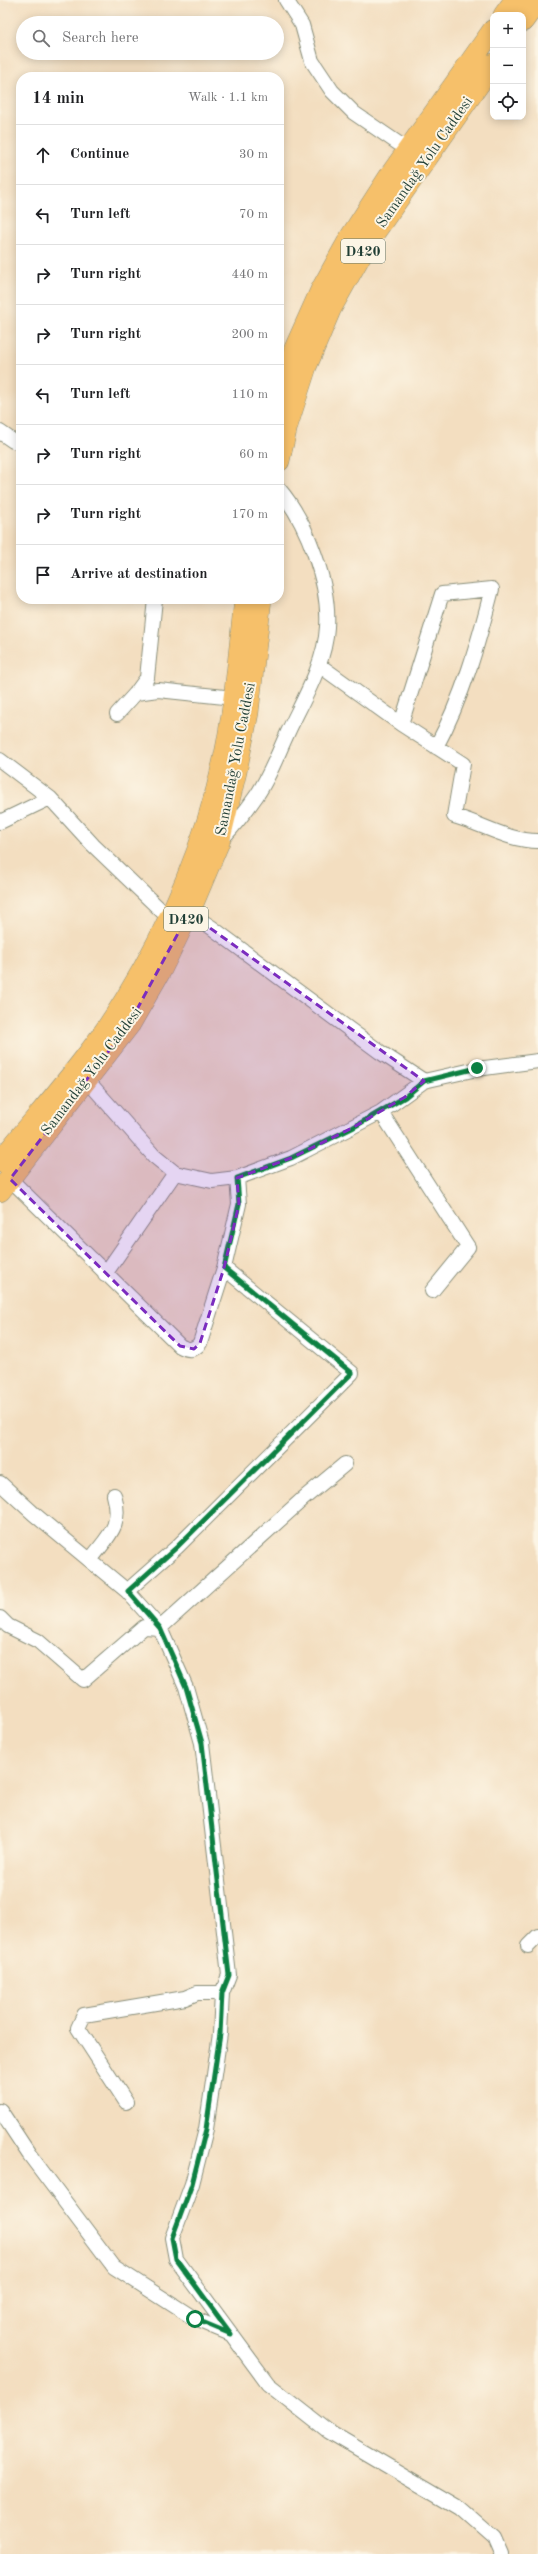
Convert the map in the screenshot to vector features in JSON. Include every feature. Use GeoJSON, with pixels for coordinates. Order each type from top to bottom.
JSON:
{"type":"FeatureCollection","features":[{"type":"Feature","properties":{"kind":"highway"},"geometry":{"type":"LineString","coordinates":[[506,12],[515,0]]}},
{"type":"Feature","properties":{"kind":"highway"},"geometry":{"type":"LineString","coordinates":[[526,17],[538,0]]}},
{"type":"Feature","properties":{"kind":"highway","name":"Samandağ Yolu Caddesi"},"geometry":{"type":"LineString","coordinates":[[284,383],[295,348],[321,290],[351,236],[408,150],[490,34]]}},
{"type":"Feature","properties":{"kind":"highway","name":"Samandağ Yolu Caddesi"},"geometry":{"type":"LineString","coordinates":[[284,439],[306,367],[331,308],[368,242],[490,68]]}},
{"type":"Feature","properties":{"kind":"highway","name":"Samandağ Yolu Caddesi"},"geometry":{"type":"LineString","coordinates":[[3,1177],[125,1000],[169,918],[186,881],[212,808],[226,749],[234,698],[244,604]]}},
{"type":"Feature","properties":{"kind":"highway","name":"Samandağ Yolu Caddesi"},"geometry":{"type":"LineString","coordinates":[[3,1177],[87,1080],[130,1024],[161,970],[189,913],[219,842],[248,712],[260,604]]}},
{"type":"Feature","properties":{"kind":"street"},"geometry":{"type":"LineString","coordinates":[[286,0],[302,25],[312,61],[332,91],[354,113],[408,150]]}},
{"type":"Feature","properties":{"kind":"street"},"geometry":{"type":"LineString","coordinates":[[0,432],[16,442]]}},
{"type":"Feature","properties":{"kind":"street"},"geometry":{"type":"LineString","coordinates":[[219,842],[240,819],[258,794],[319,665],[328,628],[327,598],[313,552],[291,504],[284,495]]}},
{"type":"Feature","properties":{"kind":"street"},"geometry":{"type":"LineString","coordinates":[[401,724],[442,594],[492,589],[476,655],[452,716],[436,747]]}},
{"type":"Feature","properties":{"kind":"street"},"geometry":{"type":"LineString","coordinates":[[117,714],[147,678],[154,604]]}},
{"type":"Feature","properties":{"kind":"street"},"geometry":{"type":"LineString","coordinates":[[319,665],[401,724],[463,764],[454,816],[479,823],[506,836],[538,841]]}},
{"type":"Feature","properties":{"kind":"street"},"geometry":{"type":"LineString","coordinates":[[136,693],[158,690],[234,698]]}},
{"type":"Feature","properties":{"kind":"street"},"geometry":{"type":"LineString","coordinates":[[0,760],[50,798],[93,845],[169,918]]}},
{"type":"Feature","properties":{"kind":"street"},"geometry":{"type":"LineString","coordinates":[[0,822],[50,798]]}},
{"type":"Feature","properties":{"kind":"street"},"geometry":{"type":"LineString","coordinates":[[189,913],[211,927],[380,1052],[424,1081]]}},
{"type":"Feature","properties":{"kind":"street"},"geometry":{"type":"LineString","coordinates":[[87,1080],[154,1156],[175,1173],[212,1181],[237,1178],[291,1158],[381,1112],[424,1081],[477,1068],[538,1061]]}},
{"type":"Feature","properties":{"kind":"street"},"geometry":{"type":"LineString","coordinates":[[381,1112],[468,1247],[432,1291]]}},
{"type":"Feature","properties":{"kind":"street"},"geometry":{"type":"LineString","coordinates":[[105,1274],[175,1173]]}},
{"type":"Feature","properties":{"kind":"street"},"geometry":{"type":"LineString","coordinates":[[3,1177],[180,1346],[187,1350],[194,1348],[200,1343],[224,1268],[239,1204],[237,1178]]}},
{"type":"Feature","properties":{"kind":"street"},"geometry":{"type":"LineString","coordinates":[[128,1591],[177,1547],[352,1373],[224,1268]]}},
{"type":"Feature","properties":{"kind":"street"},"geometry":{"type":"LineString","coordinates":[[0,1618],[8,1626],[38,1641],[83,1680],[144,1627],[160,1628],[304,1498],[345,1464]]}},
{"type":"Feature","properties":{"kind":"street"},"geometry":{"type":"LineString","coordinates":[[0,1483],[34,1514],[91,1559],[128,1591],[160,1628],[186,1687],[202,1743],[229,1975],[222,1993],[220,2034],[206,2129],[192,2184],[172,2238],[176,2259],[268,2384],[328,2431],[461,2509],[494,2538],[501,2554]]}},
{"type":"Feature","properties":{"kind":"street"},"geometry":{"type":"LineString","coordinates":[[91,1559],[115,1527],[118,1509],[114,1495]]}},
{"type":"Feature","properties":{"kind":"street"},"geometry":{"type":"LineString","coordinates":[[126,2102],[78,2028],[84,2015],[184,1998],[197,1993],[222,1993]]}},
{"type":"Feature","properties":{"kind":"street"},"geometry":{"type":"LineString","coordinates":[[0,2110],[29,2154],[114,2267],[195,2319],[231,2334]]}},
{"type":"Feature","properties":{"kind":"highlighted area"},"geometry":{"type":"Polygon","coordinates":[[[189,913],[424,1081],[405,1097],[352,1128],[291,1158],[237,1178],[239,1204],[224,1268],[200,1343],[194,1349],[180,1346],[10,1179],[128,1026],[189,913]]]}},
{"type":"Feature","properties":{"kind":"route"},"geometry":{"type":"LineString","coordinates":[[195,2319],[231,2334],[208,2300],[176,2259],[172,2238],[192,2184],[206,2129],[214,2065],[220,2034],[222,1993],[229,1975],[214,1858],[202,1743],[186,1687],[160,1628],[128,1591],[177,1547],[352,1373],[224,1268],[239,1204],[237,1178],[254,1173],[291,1158],[352,1128],[405,1097],[424,1081],[477,1068]]}}]}
